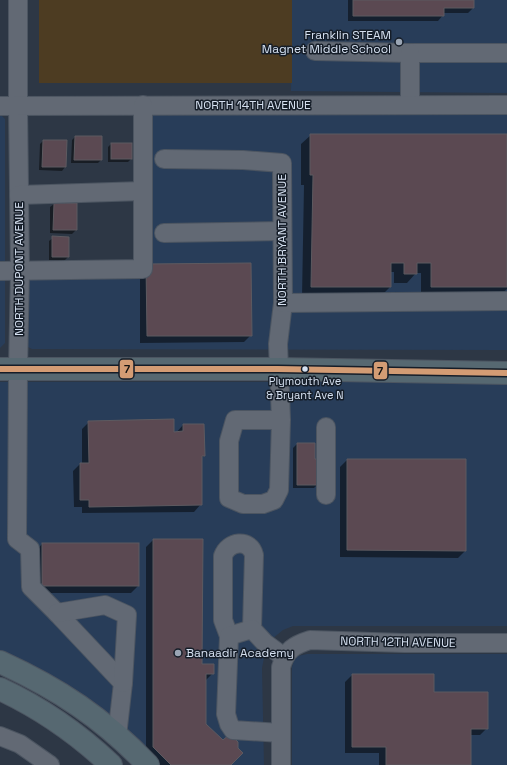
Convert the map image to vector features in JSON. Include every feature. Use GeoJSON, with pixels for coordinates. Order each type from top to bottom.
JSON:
{"type":"FeatureCollection","features":[{"type":"Feature","properties":{"kind":"main road"},"geometry":{"type":"LineString","coordinates":[[9,369],[278,369],[507,373]]}},
{"type":"Feature","properties":{"kind":"main road"},"geometry":{"type":"LineString","coordinates":[[0,662],[24,673],[75,702],[97,718],[148,765]]}},
{"type":"Feature","properties":{"kind":"main road"},"geometry":{"type":"LineString","coordinates":[[0,689],[60,722],[111,765]]}},
{"type":"Feature","properties":{"kind":"street","name":"NORTH DUPONT AVENUE"},"geometry":{"type":"LineString","coordinates":[[18,0],[9,106],[19,195],[20,271],[9,369],[17,539],[30,549],[31,587],[57,612]]}},
{"type":"Feature","properties":{"kind":"street"},"geometry":{"type":"LineString","coordinates":[[315,51],[507,53]]}},
{"type":"Feature","properties":{"kind":"street"},"geometry":{"type":"LineString","coordinates":[[410,53],[410,105]]}},
{"type":"Feature","properties":{"kind":"street"},"geometry":{"type":"LineString","coordinates":[[0,271],[143,269],[143,105]]}},
{"type":"Feature","properties":{"kind":"street","name":"NORTH 14TH AVENUE"},"geometry":{"type":"LineString","coordinates":[[9,106],[507,105]]}},
{"type":"Feature","properties":{"kind":"street","name":"NORTH BRYANT AVENUE"},"geometry":{"type":"LineString","coordinates":[[164,159],[243,160],[282,163],[283,303],[278,344],[281,420],[279,490],[274,500],[263,504],[243,504],[229,498],[228,441],[235,420],[281,420]]}},
{"type":"Feature","properties":{"kind":"street"},"geometry":{"type":"LineString","coordinates":[[19,195],[143,191]]}},
{"type":"Feature","properties":{"kind":"street"},"geometry":{"type":"LineString","coordinates":[[164,233],[282,231]]}},
{"type":"Feature","properties":{"kind":"street"},"geometry":{"type":"LineString","coordinates":[[283,303],[507,301]]}},
{"type":"Feature","properties":{"kind":"street"},"geometry":{"type":"LineString","coordinates":[[326,427],[326,496]]}},
{"type":"Feature","properties":{"kind":"street"},"geometry":{"type":"LineString","coordinates":[[280,765],[281,733],[281,667],[287,653],[265,643],[252,629],[254,555],[251,548],[247,545],[231,545],[227,548],[223,556],[223,620],[229,636],[226,714],[229,724],[233,730],[281,733]]}},
{"type":"Feature","properties":{"kind":"street"},"geometry":{"type":"LineString","coordinates":[[57,612],[105,605],[127,615],[123,684],[117,736]]}},
{"type":"Feature","properties":{"kind":"street"},"geometry":{"type":"LineString","coordinates":[[57,612],[123,684]]}},
{"type":"Feature","properties":{"kind":"street"},"geometry":{"type":"LineString","coordinates":[[229,636],[252,629]]}},
{"type":"Feature","properties":{"kind":"street","name":"NORTH 12TH AVENUE"},"geometry":{"type":"LineString","coordinates":[[287,653],[300,644],[310,640],[404,643],[507,643]]}},
{"type":"Feature","properties":{"kind":"street"},"geometry":{"type":"LineString","coordinates":[[0,736],[20,744],[50,765]]}},
{"type":"Feature","properties":{"kind":"shaded area"},"geometry":{"type":"Polygon","coordinates":[[[39,0],[292,0],[292,83],[39,83],[39,0]]]}},
{"type":"Feature","properties":{"kind":"shaded area","name":"Franklin STEAM Magnet Middle School"},"geometry":{"type":"Polygon","coordinates":[[[292,0],[507,0],[507,93],[291,91],[292,0]]]}},
{"type":"Feature","properties":{"kind":"shaded area"},"geometry":{"type":"Polygon","coordinates":[[[139,112],[507,113],[507,350],[32,349],[26,346],[23,265],[138,264],[139,112]]]}},
{"type":"Feature","properties":{"kind":"shaded area"},"geometry":{"type":"Polygon","coordinates":[[[0,114],[5,119],[5,343],[0,348],[0,114]]]}},
{"type":"Feature","properties":{"kind":"shaded area"},"geometry":{"type":"Polygon","coordinates":[[[0,382],[507,382],[507,626],[293,626],[283,630],[272,639],[265,653],[262,668],[264,765],[157,765],[0,652],[0,382]]]}},
{"type":"Feature","properties":{"kind":"shaded area"},"geometry":{"type":"Polygon","coordinates":[[[307,654],[507,654],[507,765],[292,765],[292,667],[294,660],[298,656],[307,654]]]}},
{"type":"Feature","properties":{"kind":"building"},"geometry":{"type":"Polygon","coordinates":[[[353,0],[474,0],[474,8],[444,8],[444,16],[353,16],[353,0]]]}},
{"type":"Feature","properties":{"kind":"building"},"geometry":{"type":"Polygon","coordinates":[[[310,134],[507,134],[507,287],[431,287],[431,263],[417,263],[417,274],[404,274],[404,263],[391,263],[391,287],[311,287],[313,175],[310,175],[310,134]]]}},
{"type":"Feature","properties":{"kind":"building"},"geometry":{"type":"Polygon","coordinates":[[[75,136],[102,136],[102,160],[74,160],[75,136]]]}},
{"type":"Feature","properties":{"kind":"building"},"geometry":{"type":"Polygon","coordinates":[[[43,140],[67,140],[66,167],[42,167],[43,140]]]}},
{"type":"Feature","properties":{"kind":"building"},"geometry":{"type":"Polygon","coordinates":[[[111,143],[132,143],[132,159],[111,159],[111,143]]]}},
{"type":"Feature","properties":{"kind":"building"},"geometry":{"type":"Polygon","coordinates":[[[54,203],[77,203],[77,230],[53,230],[54,203]]]}},
{"type":"Feature","properties":{"kind":"building"},"geometry":{"type":"Polygon","coordinates":[[[52,236],[69,237],[69,257],[52,257],[52,236]]]}},
{"type":"Feature","properties":{"kind":"building"},"geometry":{"type":"Polygon","coordinates":[[[251,263],[252,336],[147,336],[146,264],[251,263]]]}},
{"type":"Feature","properties":{"kind":"building"},"geometry":{"type":"Polygon","coordinates":[[[174,419],[174,432],[183,431],[183,424],[204,424],[205,456],[202,456],[202,505],[89,507],[89,500],[80,500],[80,463],[89,463],[88,421],[174,419]]]}},
{"type":"Feature","properties":{"kind":"building"},"geometry":{"type":"Polygon","coordinates":[[[297,443],[315,443],[315,459],[318,459],[318,485],[297,485],[297,443]]]}},
{"type":"Feature","properties":{"kind":"building"},"geometry":{"type":"Polygon","coordinates":[[[347,459],[466,459],[466,551],[347,550],[347,459]]]}},
{"type":"Feature","properties":{"kind":"building"},"geometry":{"type":"Polygon","coordinates":[[[153,539],[203,539],[202,664],[214,664],[214,674],[206,674],[206,724],[223,740],[230,734],[238,742],[238,748],[243,753],[231,765],[171,765],[153,747],[153,539]]]}},
{"type":"Feature","properties":{"kind":"building"},"geometry":{"type":"Polygon","coordinates":[[[42,543],[139,543],[139,586],[42,586],[42,543]]]}},
{"type":"Feature","properties":{"kind":"building"},"geometry":{"type":"Polygon","coordinates":[[[352,674],[434,674],[434,692],[488,692],[488,729],[471,729],[471,765],[386,765],[386,747],[352,747],[352,674]]]}},
{"type":"Feature","properties":{"kind":"transit line","name":"7"},"geometry":{"type":"LineString","coordinates":[[0,369],[278,369],[507,373]]}},
{"type":"Feature","properties":{"kind":"place","name":"Franklin STEAM Magnet Middle School"},"geometry":{"type":"Point","coordinates":[399,42]}},
{"type":"Feature","properties":{"kind":"place","name":"Plymouth Ave & Bryant Ave N"},"geometry":{"type":"Point","coordinates":[305,369]}},
{"type":"Feature","properties":{"kind":"place","name":"Banaadir Academy"},"geometry":{"type":"Point","coordinates":[178,653]}}]}
